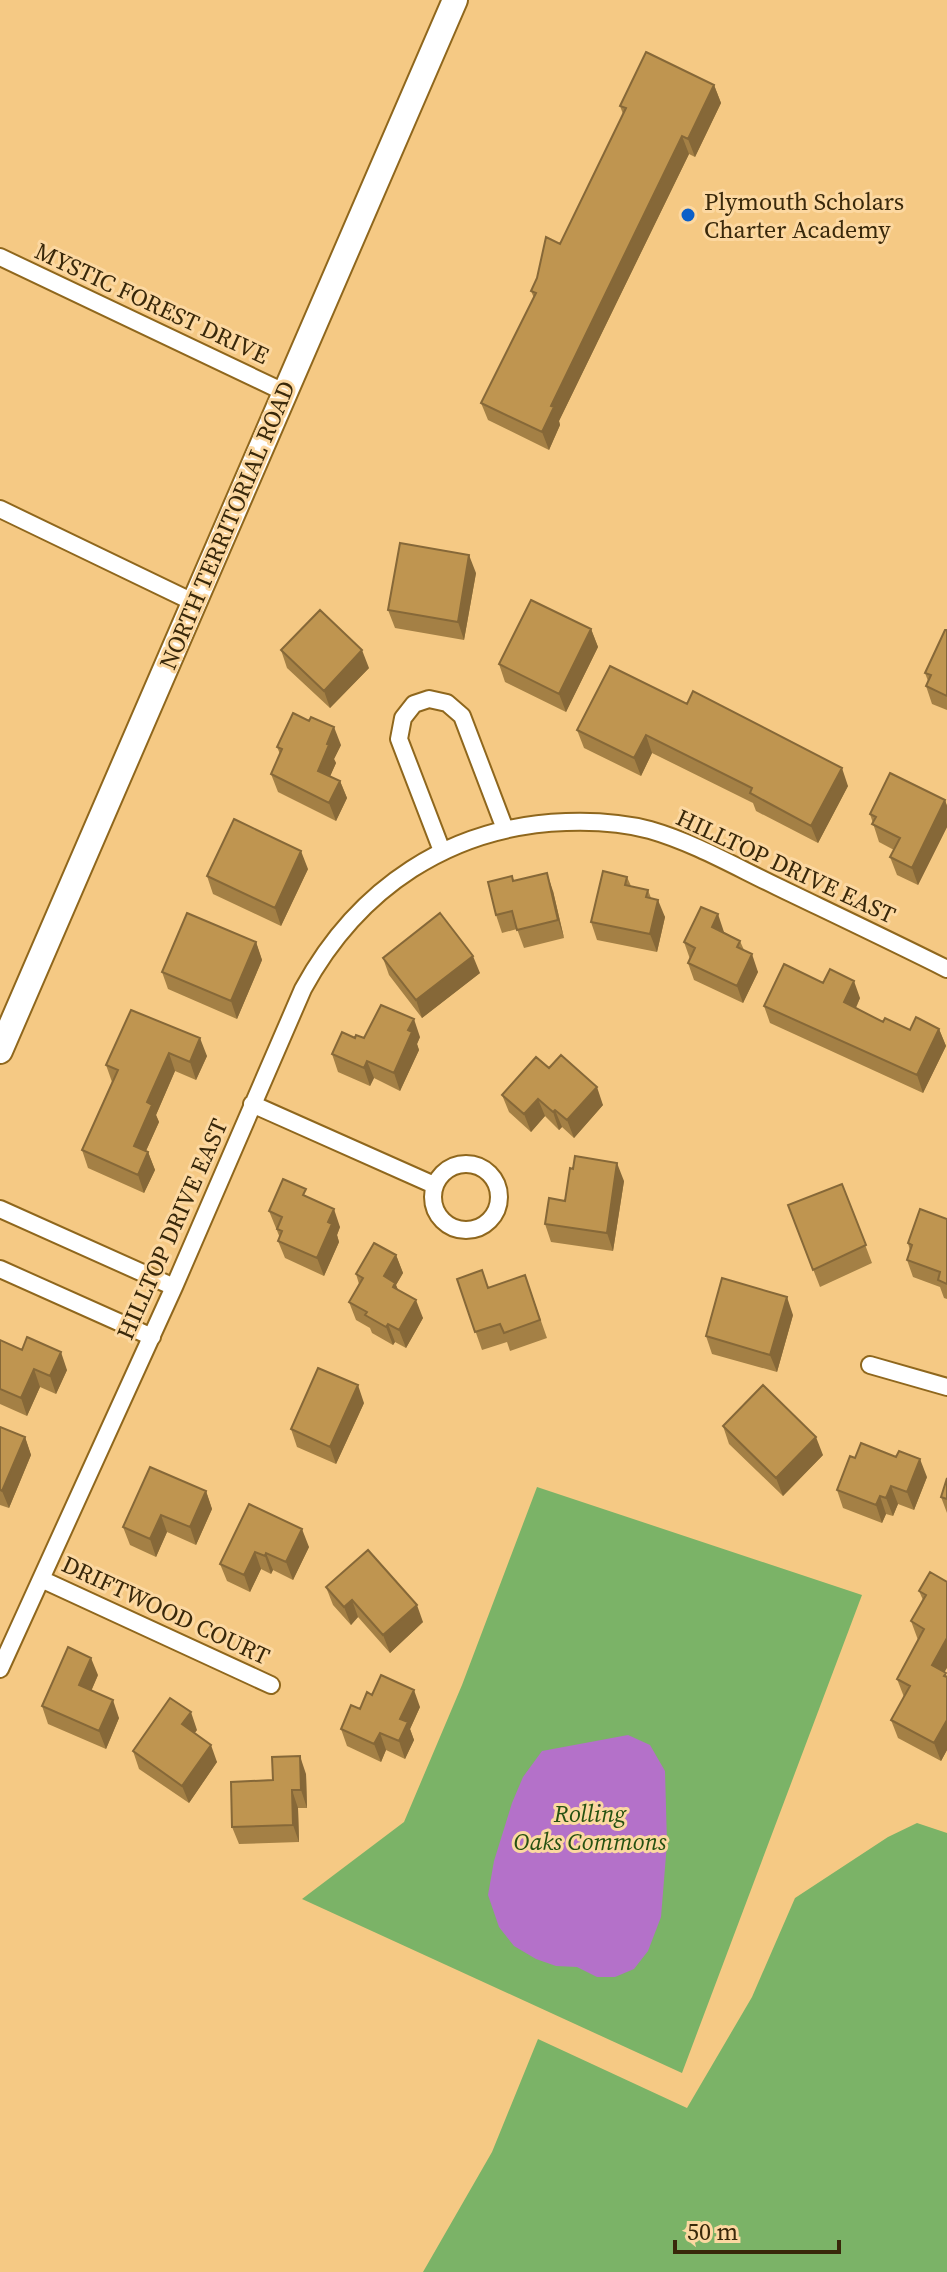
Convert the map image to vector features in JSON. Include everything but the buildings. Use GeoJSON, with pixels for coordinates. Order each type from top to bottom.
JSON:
{"type":"FeatureCollection","features":[{"type":"Feature","properties":{"kind":"main road","name":"NORTH TERRITORIAL ROAD"},"geometry":{"type":"LineString","coordinates":[[0,1051],[455,0]]}},
{"type":"Feature","properties":{"kind":"street","name":"MYSTIC FOREST DRIVE"},"geometry":{"type":"LineString","coordinates":[[0,257],[284,392]]}},
{"type":"Feature","properties":{"kind":"street"},"geometry":{"type":"LineString","coordinates":[[0,509],[193,602]]}},
{"type":"Feature","properties":{"kind":"street"},"geometry":{"type":"LineString","coordinates":[[442,851],[399,739],[403,718],[414,704],[429,699],[447,703],[462,716],[505,829]]}},
{"type":"Feature","properties":{"kind":"street","name":"HILLTOP DRIVE EAST"},"geometry":{"type":"LineString","coordinates":[[0,1669],[152,1337],[303,989],[331,943],[354,916],[411,869],[442,851],[505,829],[580,821],[618,824],[649,830],[694,846],[947,969]]}},
{"type":"Feature","properties":{"kind":"street"},"geometry":{"type":"LineString","coordinates":[[252,1104],[434,1185]]}},
{"type":"Feature","properties":{"kind":"street"},"geometry":{"type":"LineString","coordinates":[[457,1164],[478,1165],[494,1179],[499,1199],[497,1209],[491,1219],[471,1230],[449,1226],[434,1208],[434,1185],[447,1169],[457,1164]]}},
{"type":"Feature","properties":{"kind":"street"},"geometry":{"type":"LineString","coordinates":[[0,1209],[174,1287]]}},
{"type":"Feature","properties":{"kind":"street"},"geometry":{"type":"LineString","coordinates":[[0,1269],[152,1337]]}},
{"type":"Feature","properties":{"kind":"street"},"geometry":{"type":"LineString","coordinates":[[870,1365],[947,1387]]}},
{"type":"Feature","properties":{"kind":"street","name":"DRIFTWOOD COURT"},"geometry":{"type":"LineString","coordinates":[[41,1579],[271,1685]]}},
{"type":"Feature","properties":{"kind":"green space","name":"Rolling Oaks Commons"},"geometry":{"type":"Polygon","coordinates":[[[537,1487],[862,1595],[682,2073],[302,1899],[404,1822],[462,1685],[537,1487]]]}},
{"type":"Feature","properties":{"kind":"green space"},"geometry":{"type":"Polygon","coordinates":[[[917,1823],[947,1833],[947,2272],[423,2272],[492,2152],[538,2039],[687,2108],[752,1997],[795,1898],[888,1837],[917,1823]]]}},
{"type":"Feature","properties":{"kind":"shaded area"},"geometry":{"type":"Polygon","coordinates":[[[628,1735],[650,1745],[665,1771],[667,1843],[661,1917],[648,1951],[634,1969],[615,1977],[597,1977],[577,1967],[556,1966],[536,1959],[514,1946],[499,1927],[488,1895],[494,1861],[512,1803],[523,1777],[542,1751],[628,1735]]]}},
{"type":"Feature","properties":{"kind":"place","name":"Plymouth Scholars Charter Academy"},"geometry":{"type":"Point","coordinates":[688,215]}}]}
